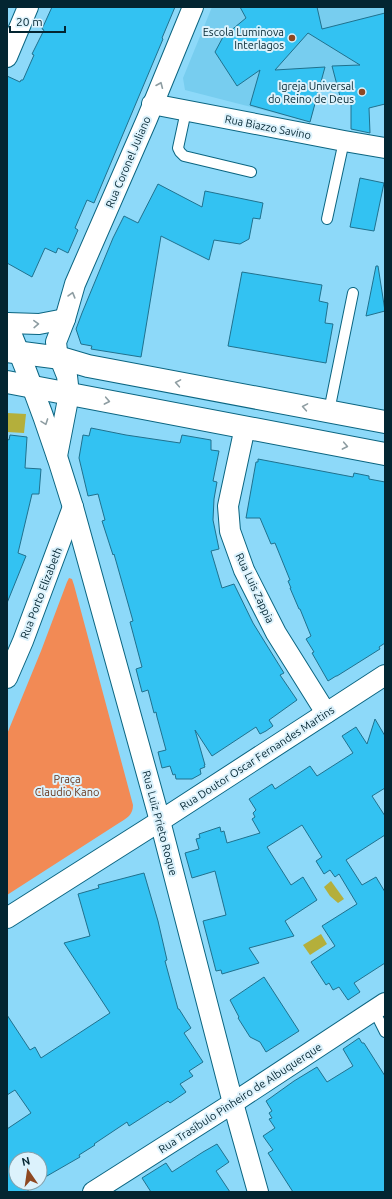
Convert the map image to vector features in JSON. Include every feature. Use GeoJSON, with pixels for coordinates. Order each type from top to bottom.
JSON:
{"type":"FeatureCollection","features":[{"type":"Feature","properties":{"kind":"street"},"geometry":{"type":"LineString","coordinates":[[7,57],[28,7]]}},
{"type":"Feature","properties":{"kind":"street","name":"Rua Coronel Juliano"},"geometry":{"type":"LineString","coordinates":[[69,394],[67,376],[57,351],[56,342],[65,319],[75,284],[147,119],[193,7]]}},
{"type":"Feature","properties":{"kind":"street","name":"Rua Biazzo Savino"},"geometry":{"type":"LineString","coordinates":[[152,104],[385,148]]}},
{"type":"Feature","properties":{"kind":"street"},"geometry":{"type":"LineString","coordinates":[[7,323],[39,324],[65,319]]}},
{"type":"Feature","properties":{"kind":"street","name":"Rua Luiz Prieto Roque"},"geometry":{"type":"LineString","coordinates":[[7,323],[13,352],[32,388],[57,456],[73,507],[160,821],[233,1104],[258,1192]]}},
{"type":"Feature","properties":{"kind":"street"},"geometry":{"type":"LineString","coordinates":[[13,352],[61,358],[88,366],[385,422]]}},
{"type":"Feature","properties":{"kind":"street"},"geometry":{"type":"LineString","coordinates":[[7,382],[32,388],[385,454]]}},
{"type":"Feature","properties":{"kind":"street","name":"Rua Luiz Prieto Roque"},"geometry":{"type":"LineString","coordinates":[[57,456],[69,394]]}},
{"type":"Feature","properties":{"kind":"street","name":"Rua Luis Zappia"},"geometry":{"type":"LineString","coordinates":[[245,427],[228,506],[230,531],[244,570],[276,633],[326,713]]}},
{"type":"Feature","properties":{"kind":"street","name":"Rua Porto Elizabeth"},"geometry":{"type":"LineString","coordinates":[[7,678],[23,641],[73,507]]}},
{"type":"Feature","properties":{"kind":"street","name":"Rua Doutor Oscar Fernandes Martins"},"geometry":{"type":"LineString","coordinates":[[7,918],[385,675]]}},
{"type":"Feature","properties":{"kind":"street","name":"Rua Trasíbulo Pinheiro de Albuquerque"},"geometry":{"type":"LineString","coordinates":[[93,1192],[233,1104],[379,1006]]}},
{"type":"Feature","properties":{"kind":"lane"},"geometry":{"type":"LineString","coordinates":[[186,111],[178,148],[184,156],[251,172]]}},
{"type":"Feature","properties":{"kind":"lane"},"geometry":{"type":"LineString","coordinates":[[327,218],[344,141]]}},
{"type":"Feature","properties":{"kind":"lane"},"geometry":{"type":"LineString","coordinates":[[329,411],[353,293]]}},
{"type":"Feature","properties":{"kind":"lane"},"geometry":{"type":"LineString","coordinates":[[379,1006],[385,1032]]}},
{"type":"Feature","properties":{"kind":"shaded area","name":"Escola Luminova Interlagos"},"geometry":{"type":"Polygon","coordinates":[[[212,7],[385,7],[385,68],[320,86],[310,122],[185,90],[183,78],[212,7]]]}},
{"type":"Feature","properties":{"kind":"shaded area"},"geometry":{"type":"Polygon","coordinates":[[[7,413],[26,414],[24,433],[7,432],[7,413]]]}},
{"type":"Feature","properties":{"kind":"shaded area"},"geometry":{"type":"Polygon","coordinates":[[[331,881],[344,899],[338,903],[330,896],[324,887],[331,881]]]}},
{"type":"Feature","properties":{"kind":"shaded area"},"geometry":{"type":"Polygon","coordinates":[[[321,934],[327,944],[310,955],[303,945],[321,934]]]}},
{"type":"Feature","properties":{"kind":"green space","name":"Praça Claudio Kano"},"geometry":{"type":"Polygon","coordinates":[[[69,578],[72,579],[74,585],[133,808],[131,814],[125,819],[7,895],[7,734],[69,578]]]}},
{"type":"Feature","properties":{"kind":"building"},"geometry":{"type":"Polygon","coordinates":[[[52,7],[175,7],[94,203],[87,200],[75,228],[78,230],[68,253],[58,248],[56,253],[45,248],[32,277],[7,263],[7,76],[20,82],[23,80],[34,55],[32,54],[44,30],[42,29],[52,7]]]}},
{"type":"Feature","properties":{"kind":"building","name":"Escola Luminova Interlagos"},"geometry":{"type":"Polygon","coordinates":[[[240,7],[317,7],[322,29],[385,13],[385,104],[369,108],[370,133],[351,129],[351,102],[342,104],[332,66],[360,65],[308,33],[275,70],[325,67],[310,122],[250,105],[260,70],[237,86],[215,52],[223,37],[246,18],[240,7]]]}},
{"type":"Feature","properties":{"kind":"building"},"geometry":{"type":"Polygon","coordinates":[[[360,178],[384,183],[374,231],[350,227],[360,178]]]}},
{"type":"Feature","properties":{"kind":"building"},"geometry":{"type":"Polygon","coordinates":[[[158,184],[202,207],[205,191],[263,203],[260,219],[253,218],[249,239],[240,244],[214,240],[209,260],[161,236],[141,357],[91,349],[92,346],[81,344],[76,329],[82,313],[113,238],[124,216],[138,223],[158,184]]]}},
{"type":"Feature","properties":{"kind":"building"},"geometry":{"type":"Polygon","coordinates":[[[376,266],[378,266],[385,311],[366,316],[376,266]]]}},
{"type":"Feature","properties":{"kind":"building"},"geometry":{"type":"Polygon","coordinates":[[[242,272],[322,285],[319,301],[328,303],[325,323],[333,324],[326,363],[228,346],[242,272]]]}},
{"type":"Feature","properties":{"kind":"building"},"geometry":{"type":"Polygon","coordinates":[[[91,428],[180,443],[182,435],[211,440],[211,450],[219,451],[213,481],[217,482],[214,499],[213,520],[219,549],[211,551],[222,588],[234,584],[253,623],[284,673],[280,675],[297,700],[269,720],[273,726],[266,731],[260,734],[256,727],[212,756],[195,730],[205,767],[200,769],[201,774],[192,779],[176,779],[170,766],[162,768],[158,752],[166,750],[156,712],[154,713],[148,690],[142,692],[136,669],[142,667],[130,622],[133,621],[114,554],[113,555],[102,521],[105,520],[98,494],[88,496],[79,458],[83,435],[89,436],[91,428]]]}},
{"type":"Feature","properties":{"kind":"building"},"geometry":{"type":"Polygon","coordinates":[[[10,435],[27,437],[25,468],[41,469],[39,494],[32,494],[18,553],[26,556],[7,603],[7,439],[9,440],[10,435]]]}},
{"type":"Feature","properties":{"kind":"building"},"geometry":{"type":"Polygon","coordinates":[[[258,459],[353,477],[354,473],[369,476],[369,479],[385,482],[385,643],[379,647],[380,649],[328,681],[306,639],[311,636],[290,588],[288,581],[290,580],[275,543],[271,544],[260,518],[246,518],[256,462],[258,462],[258,459]]]}},
{"type":"Feature","properties":{"kind":"building"},"geometry":{"type":"Polygon","coordinates":[[[375,719],[385,736],[385,788],[372,796],[385,816],[385,835],[346,860],[362,885],[376,877],[385,892],[385,963],[354,983],[360,992],[348,1000],[339,987],[333,990],[329,983],[326,985],[311,962],[335,946],[322,926],[357,904],[339,874],[335,877],[330,870],[324,874],[316,861],[322,857],[302,825],[267,847],[291,885],[303,877],[317,900],[285,921],[294,936],[249,948],[259,963],[222,974],[221,970],[216,971],[203,921],[226,915],[215,871],[192,878],[185,853],[199,849],[196,839],[200,838],[199,834],[220,827],[221,832],[224,831],[227,843],[260,833],[252,819],[255,817],[253,813],[256,810],[249,799],[272,784],[275,789],[310,766],[317,776],[353,753],[342,736],[356,727],[367,744],[375,719]]]}},
{"type":"Feature","properties":{"kind":"building"},"geometry":{"type":"Polygon","coordinates":[[[144,873],[158,921],[167,960],[165,961],[178,1009],[191,1028],[184,1033],[203,1062],[189,1071],[193,1076],[180,1084],[186,1092],[170,1103],[168,1101],[129,1126],[127,1122],[79,1155],[80,1157],[48,1175],[48,1151],[8,1151],[8,1191],[29,1192],[7,1192],[7,1129],[31,1113],[15,1090],[7,1095],[7,1015],[30,1050],[35,1047],[41,1058],[110,1013],[64,943],[90,936],[78,894],[99,888],[98,885],[144,873]]]}},
{"type":"Feature","properties":{"kind":"building"},"geometry":{"type":"Polygon","coordinates":[[[264,977],[299,1031],[266,1052],[260,1042],[250,1037],[238,1018],[239,1017],[230,1000],[264,977]]]}},
{"type":"Feature","properties":{"kind":"building"},"geometry":{"type":"Polygon","coordinates":[[[359,1038],[362,1043],[364,1043],[385,1076],[385,1192],[293,1192],[268,1153],[273,1150],[263,1136],[275,1128],[269,1119],[272,1118],[269,1113],[272,1111],[266,1101],[317,1067],[327,1082],[353,1066],[343,1049],[359,1038]]]}},
{"type":"Feature","properties":{"kind":"building"},"geometry":{"type":"Polygon","coordinates":[[[217,1144],[229,1162],[216,1171],[230,1192],[151,1192],[142,1178],[166,1163],[172,1172],[217,1144]]]}},
{"type":"Feature","properties":{"kind":"place","name":"Escola Luminova Interlagos"},"geometry":{"type":"Point","coordinates":[292,38]}},
{"type":"Feature","properties":{"kind":"place","name":"Igreja Universal do Reino de Deus"},"geometry":{"type":"Point","coordinates":[362,92]}}]}
